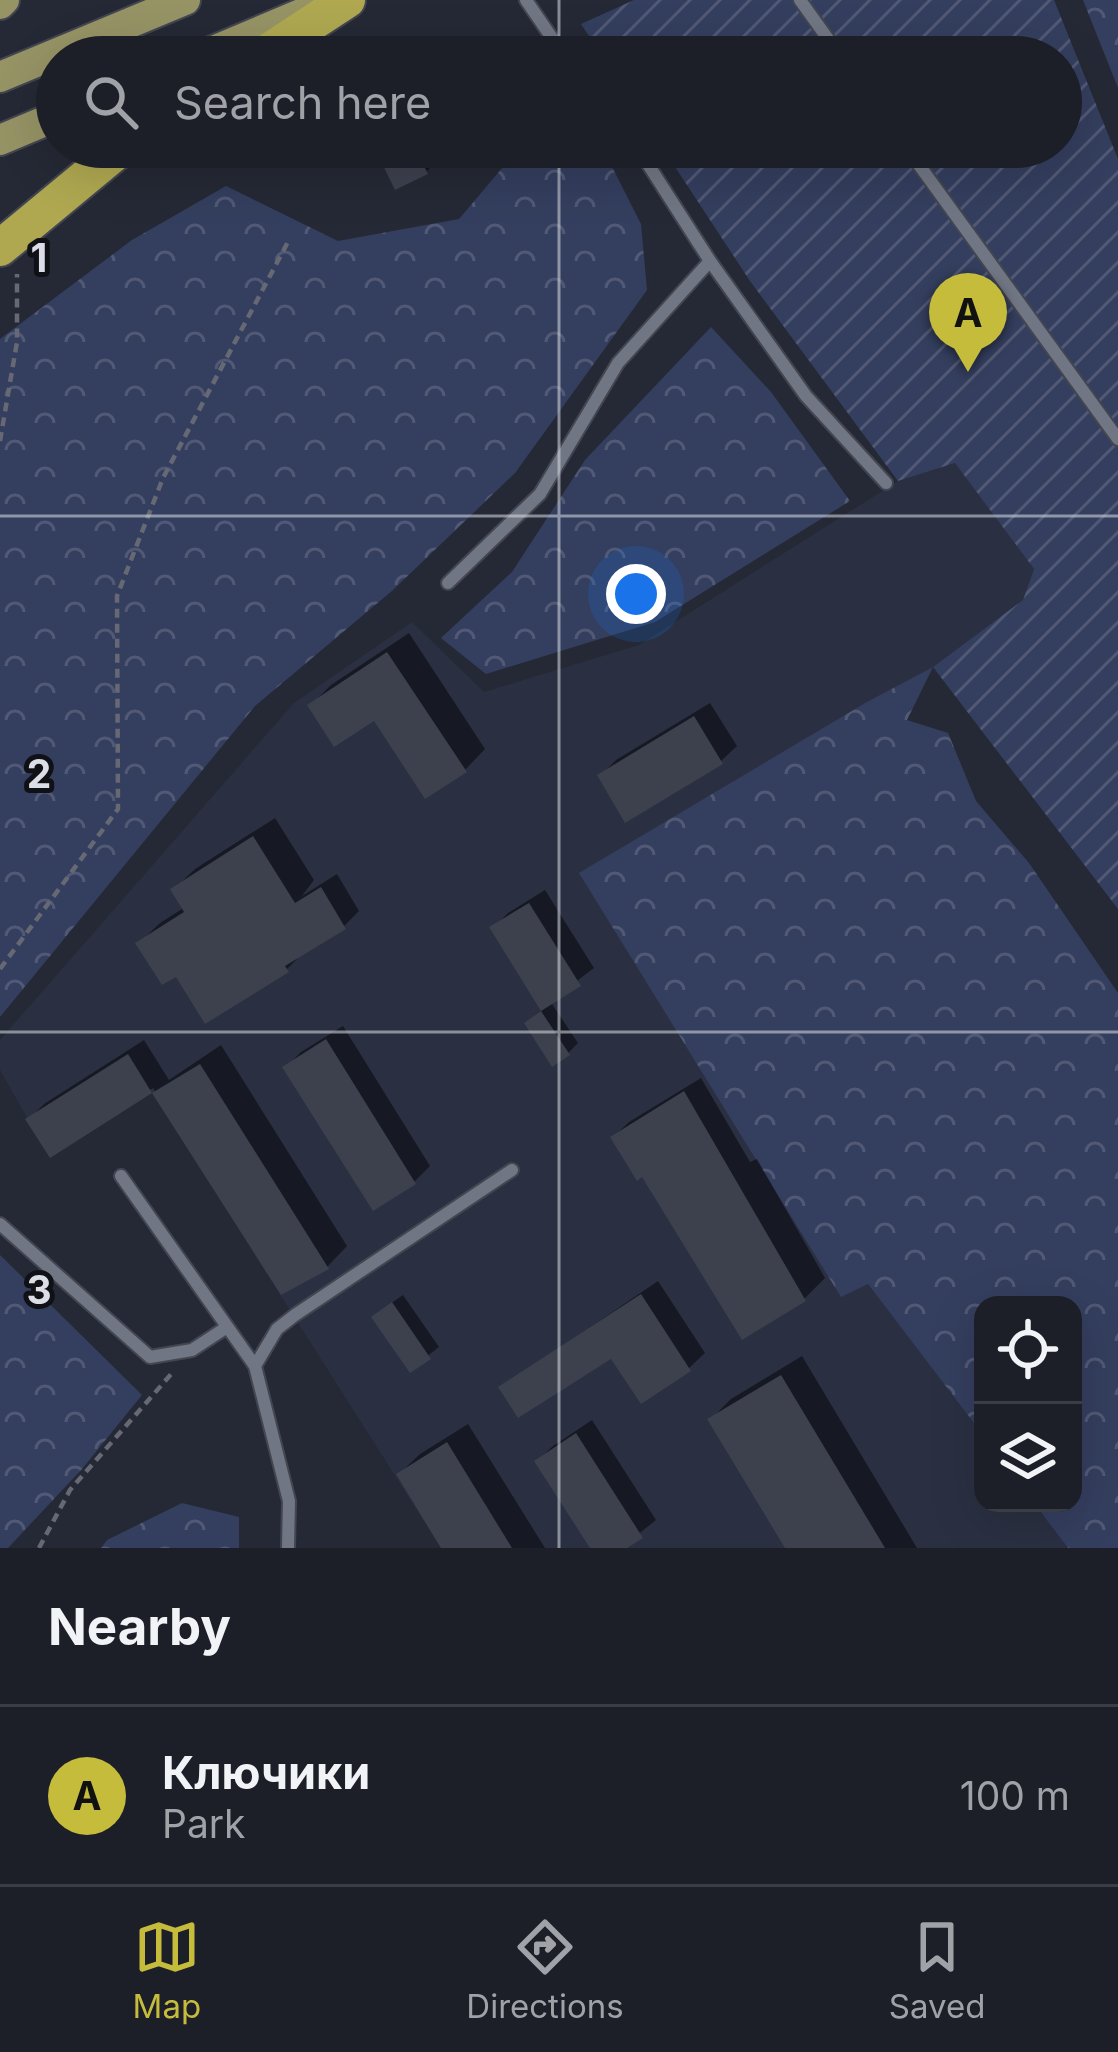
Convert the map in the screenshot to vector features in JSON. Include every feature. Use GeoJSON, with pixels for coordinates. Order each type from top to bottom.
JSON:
{"type":"FeatureCollection","features":[{"type":"Feature","properties":{"kind":"highway"},"geometry":{"type":"LineString","coordinates":[[292,36],[347,0]]}},
{"type":"Feature","properties":{"kind":"highway"},"geometry":{"type":"LineString","coordinates":[[9,240],[96,168]]}},
{"type":"Feature","properties":{"kind":"main road"},"geometry":{"type":"LineString","coordinates":[[98,36],[184,0]]}},
{"type":"Feature","properties":{"kind":"main road"},"geometry":{"type":"LineString","coordinates":[[249,36],[335,0]]}},
{"type":"Feature","properties":{"kind":"main road"},"geometry":{"type":"LineString","coordinates":[[0,77],[36,62]]}},
{"type":"Feature","properties":{"kind":"main road"},"geometry":{"type":"LineString","coordinates":[[0,140],[36,125]]}},
{"type":"Feature","properties":{"kind":"lane"},"geometry":{"type":"LineString","coordinates":[[526,0],[551,36]]}},
{"type":"Feature","properties":{"kind":"lane"},"geometry":{"type":"LineString","coordinates":[[800,0],[826,36]]}},
{"type":"Feature","properties":{"kind":"lane"},"geometry":{"type":"LineString","coordinates":[[650,168],[806,396],[886,483]]}},
{"type":"Feature","properties":{"kind":"lane"},"geometry":{"type":"LineString","coordinates":[[922,168],[1118,439]]}},
{"type":"Feature","properties":{"kind":"lane"},"geometry":{"type":"LineString","coordinates":[[448,583],[540,494],[618,363],[710,261]]}},
{"type":"Feature","properties":{"kind":"lane"},"geometry":{"type":"LineString","coordinates":[[255,1366],[278,1329],[295,1315],[512,1170]]}},
{"type":"Feature","properties":{"kind":"lane"},"geometry":{"type":"LineString","coordinates":[[121,1176],[255,1366],[289,1502],[288,1548]]}},
{"type":"Feature","properties":{"kind":"lane"},"geometry":{"type":"LineString","coordinates":[[0,1224],[150,1357],[193,1350],[227,1327]]}},
{"type":"Feature","properties":{"kind":"path"},"geometry":{"type":"LineString","coordinates":[[0,441],[17,342],[9,240]]}},
{"type":"Feature","properties":{"kind":"path"},"geometry":{"type":"LineString","coordinates":[[0,969],[118,809],[117,596],[163,478],[290,240]]}},
{"type":"Feature","properties":{"kind":"path"},"geometry":{"type":"LineString","coordinates":[[39,1548],[70,1490],[193,1350]]}},
{"type":"Feature","properties":{"kind":"shaded area"},"geometry":{"type":"Polygon","coordinates":[[[955,463],[1034,569],[1023,600],[933,667],[867,703],[841,1296],[868,1284],[974,1423],[974,1512],[1041,1512],[1068,1548],[441,1548],[152,1093],[50,1158],[0,1070],[0,1040],[294,703],[412,622],[484,692],[639,645],[898,481],[955,463]]]}},
{"type":"Feature","properties":{"kind":"green space"},"geometry":{"type":"Polygon","coordinates":[[[634,0],[1054,0],[1068,36],[589,36],[581,24],[634,0]]]}},
{"type":"Feature","properties":{"kind":"green space"},"geometry":{"type":"Polygon","coordinates":[[[1083,0],[1118,0],[1118,88],[1083,0]]]}},
{"type":"Feature","properties":{"kind":"green space"},"geometry":{"type":"Polygon","coordinates":[[[1082,70],[1118,159],[1118,909],[933,667],[1023,600],[1034,569],[955,463],[898,481],[750,281],[676,168],[1082,168],[1082,70]]]}},
{"type":"Feature","properties":{"kind":"green space"},"geometry":{"type":"Polygon","coordinates":[[[502,168],[613,168],[641,224],[647,290],[515,473],[393,590],[255,706],[0,1017],[0,339],[132,240],[226,186],[338,241],[459,219],[502,168]]]}},
{"type":"Feature","properties":{"kind":"green space"},"geometry":{"type":"Polygon","coordinates":[[[711,327],[771,392],[850,501],[655,622],[486,674],[441,638],[512,572],[585,460],[711,327]]]}},
{"type":"Feature","properties":{"kind":"green space"},"geometry":{"type":"Polygon","coordinates":[[[933,667],[907,720],[948,733],[976,801],[1029,863],[1118,993],[1118,1548],[1068,1548],[1041,1512],[1082,1512],[1082,1296],[974,1296],[974,1423],[868,1284],[841,1297],[579,873],[933,667]]]}},
{"type":"Feature","properties":{"kind":"green space"},"geometry":{"type":"Polygon","coordinates":[[[0,1255],[142,1395],[82,1469],[8,1548],[0,1548],[0,1255]]]}},
{"type":"Feature","properties":{"kind":"green space"},"geometry":{"type":"Polygon","coordinates":[[[182,1503],[239,1517],[239,1548],[101,1548],[107,1540],[182,1503]]]}},
{"type":"Feature","properties":{"kind":"building"},"geometry":{"type":"Polygon","coordinates":[[[384,168],[425,168],[428,174],[395,190],[384,168]]]}},
{"type":"Feature","properties":{"kind":"building"},"geometry":{"type":"Polygon","coordinates":[[[387,652],[467,772],[425,799],[374,721],[334,747],[307,705],[387,652]]]}},
{"type":"Feature","properties":{"kind":"building"},"geometry":{"type":"Polygon","coordinates":[[[694,716],[723,764],[625,823],[597,775],[694,716]]]}},
{"type":"Feature","properties":{"kind":"building"},"geometry":{"type":"Polygon","coordinates":[[[253,836],[295,903],[321,887],[346,929],[285,966],[289,972],[205,1024],[176,977],[162,985],[135,943],[184,912],[170,889],[253,836]]]}},
{"type":"Feature","properties":{"kind":"building"},"geometry":{"type":"Polygon","coordinates":[[[529,903],[581,986],[541,1011],[489,927],[529,903]]]}},
{"type":"Feature","properties":{"kind":"building"},"geometry":{"type":"Polygon","coordinates":[[[541,1011],[570,1055],[552,1067],[524,1023],[541,1011]]]}},
{"type":"Feature","properties":{"kind":"building"},"geometry":{"type":"Polygon","coordinates":[[[326,1039],[416,1184],[373,1211],[282,1067],[326,1039]]]}},
{"type":"Feature","properties":{"kind":"building"},"geometry":{"type":"Polygon","coordinates":[[[128,1054],[152,1093],[50,1158],[25,1119],[128,1054]]]}},
{"type":"Feature","properties":{"kind":"building"},"geometry":{"type":"Polygon","coordinates":[[[200,1064],[329,1269],[281,1295],[152,1093],[200,1064]]]}},
{"type":"Feature","properties":{"kind":"building"},"geometry":{"type":"Polygon","coordinates":[[[684,1091],[806,1301],[742,1340],[642,1177],[637,1181],[610,1137],[684,1091]]]}},
{"type":"Feature","properties":{"kind":"building"},"geometry":{"type":"Polygon","coordinates":[[[641,1294],[691,1371],[641,1404],[611,1359],[518,1418],[498,1387],[641,1294]]]}},
{"type":"Feature","properties":{"kind":"building"},"geometry":{"type":"Polygon","coordinates":[[[392,1302],[431,1359],[410,1373],[371,1317],[392,1302]]]}},
{"type":"Feature","properties":{"kind":"building"},"geometry":{"type":"Polygon","coordinates":[[[781,1375],[885,1548],[785,1548],[707,1419],[781,1375]]]}},
{"type":"Feature","properties":{"kind":"building"},"geometry":{"type":"Polygon","coordinates":[[[576,1433],[643,1538],[627,1548],[590,1548],[534,1461],[576,1433]]]}},
{"type":"Feature","properties":{"kind":"building"},"geometry":{"type":"Polygon","coordinates":[[[447,1442],[512,1548],[441,1548],[396,1474],[447,1442]]]}},
{"type":"Feature","properties":{"kind":"place","name":"Ключики"},"geometry":{"type":"Point","coordinates":[968,372]}}]}
